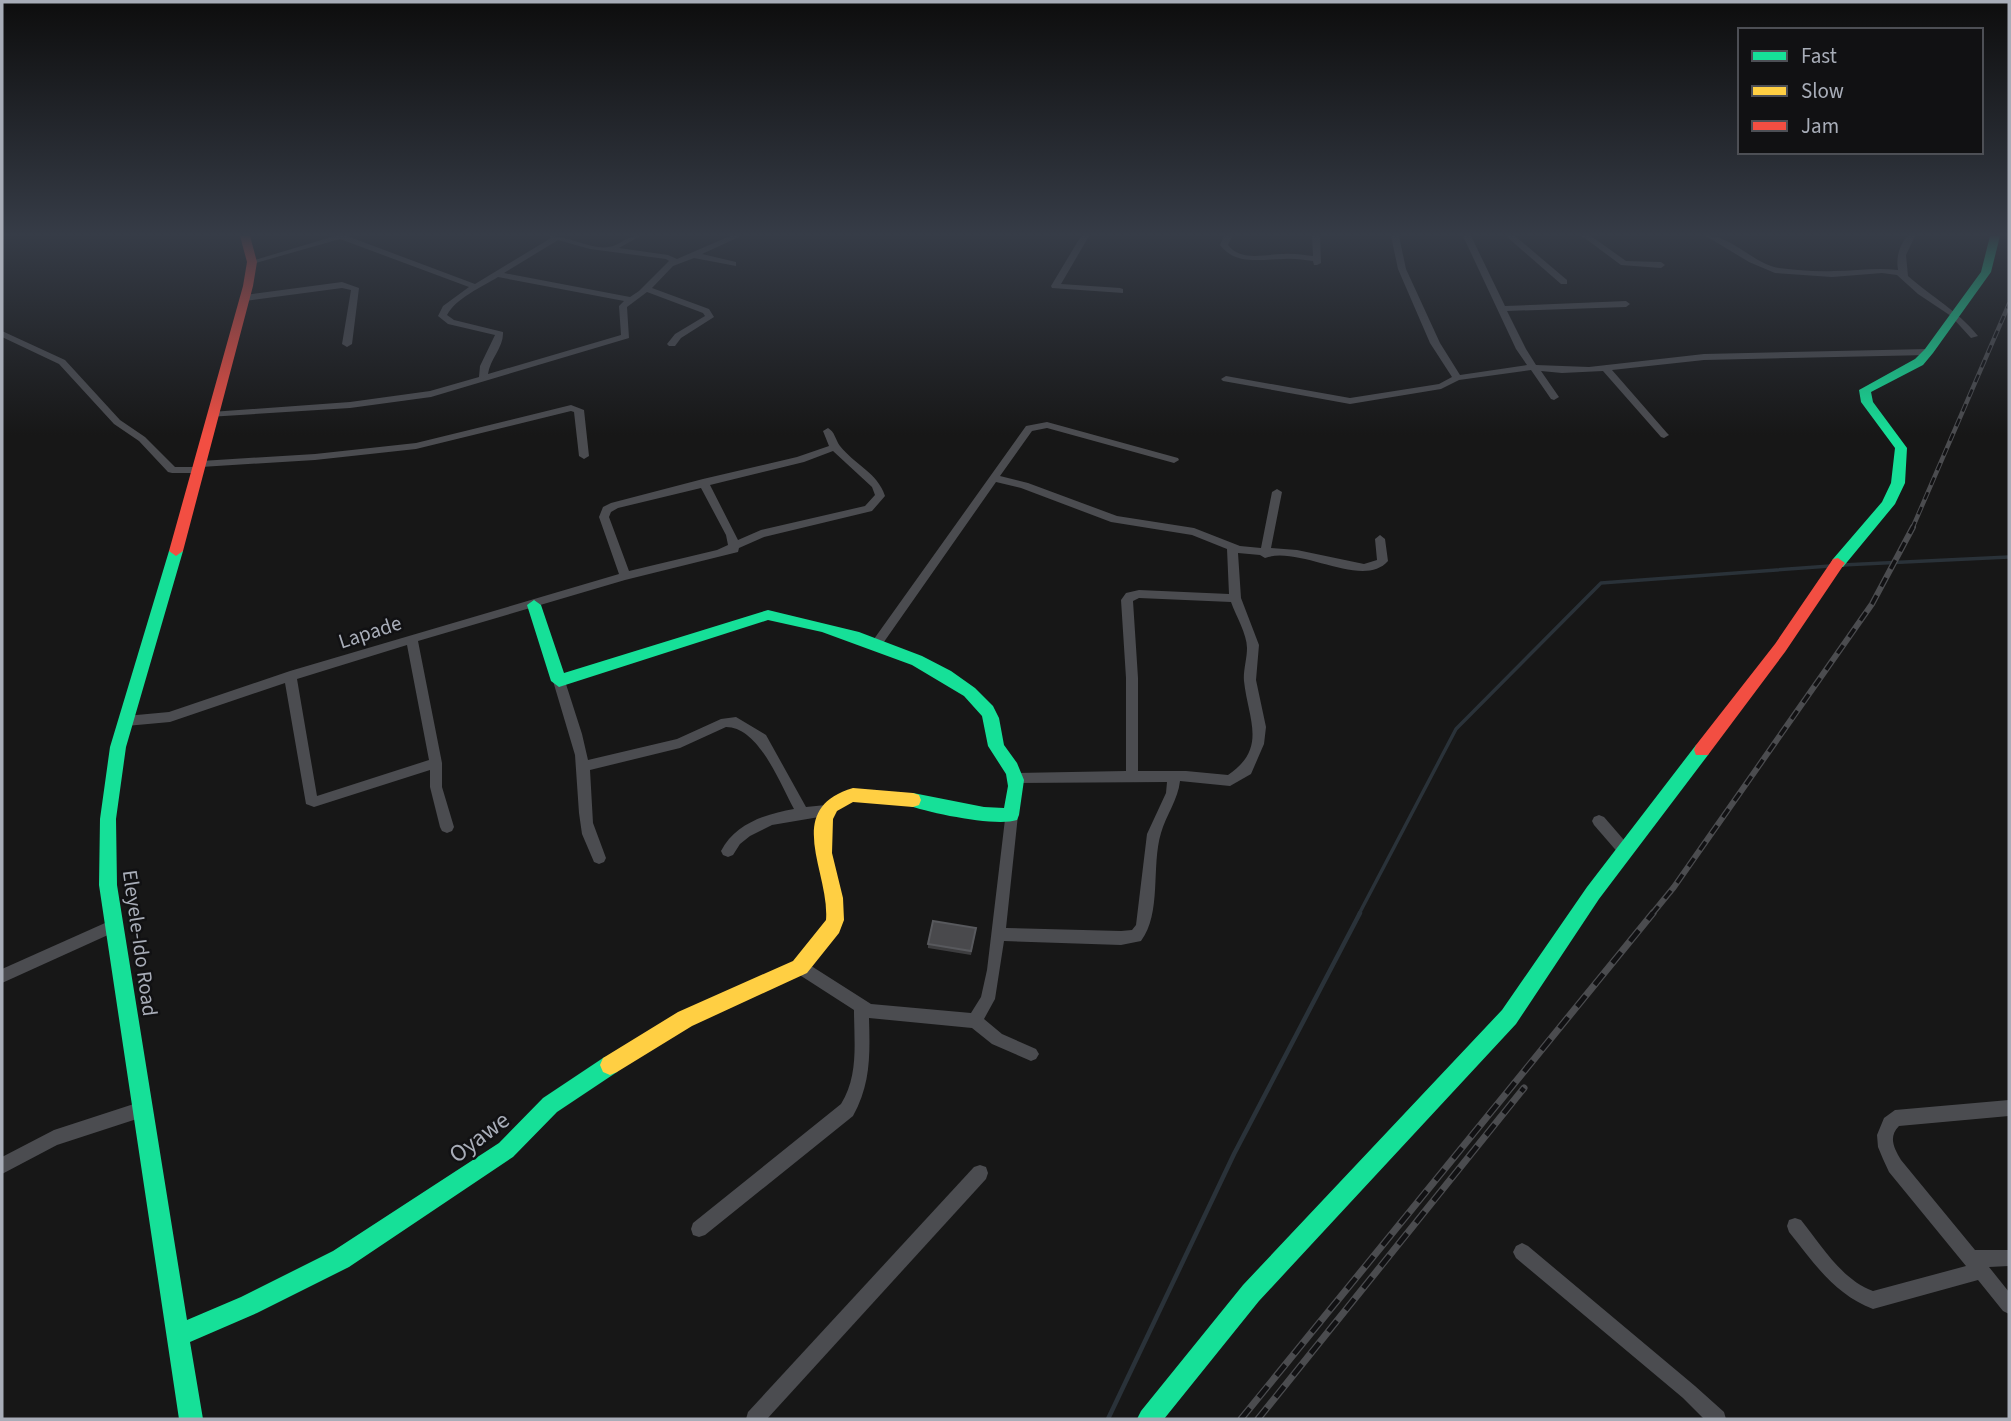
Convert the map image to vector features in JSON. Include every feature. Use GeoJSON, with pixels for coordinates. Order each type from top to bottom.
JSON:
{"type":"FeatureCollection","features":[{"type":"Feature","properties":{"kind":"street","name":"Eleyele-Ido Road"},"geometry":{"type":"LineString","coordinates":[[191,1419],[108,885],[108,819],[118,747],[200,467],[211,415],[223,383],[244,302]]}},
{"type":"Feature","properties":{"kind":"street"},"geometry":{"type":"LineString","coordinates":[[347,344],[353,302]]}},
{"type":"Feature","properties":{"kind":"street"},"geometry":{"type":"LineString","coordinates":[[453,302],[446,307],[442,316],[451,322],[499,334],[499,340],[485,365],[484,378]]}},
{"type":"Feature","properties":{"kind":"street"},"geometry":{"type":"LineString","coordinates":[[211,415],[363,403],[431,394],[621,339],[627,333],[622,307],[627,302]]}},
{"type":"Feature","properties":{"kind":"street"},"geometry":{"type":"LineString","coordinates":[[672,344],[678,335],[710,317],[706,311],[682,302]]}},
{"type":"Feature","properties":{"kind":"street"},"geometry":{"type":"LineString","coordinates":[[1417,302],[1436,343],[1457,378]]}},
{"type":"Feature","properties":{"kind":"street"},"geometry":{"type":"LineString","coordinates":[[1500,302],[1532,367],[1554,397]]}},
{"type":"Feature","properties":{"kind":"street"},"geometry":{"type":"LineString","coordinates":[[1936,302],[1954,314],[1974,336]]}},
{"type":"Feature","properties":{"kind":"street"},"geometry":{"type":"LineString","coordinates":[[1149,1419],[1251,1293],[1509,1017],[1593,893],[1780,648],[1835,566],[1888,503],[1898,483],[1901,448],[1867,402],[1865,390],[1919,362],[1963,302]]}},
{"type":"Feature","properties":{"kind":"street"},"geometry":{"type":"LineString","coordinates":[[1503,309],[1626,304]]}},
{"type":"Feature","properties":{"kind":"street"},"geometry":{"type":"LineString","coordinates":[[2,334],[62,362],[117,422],[142,439],[172,470],[416,446],[571,408],[579,410],[584,456]]}},
{"type":"Feature","properties":{"kind":"street"},"geometry":{"type":"LineString","coordinates":[[1226,379],[1350,401],[1441,386],[1457,378],[1532,367],[1562,370],[1704,357],[1928,352]]}},
{"type":"Feature","properties":{"kind":"street"},"geometry":{"type":"LineString","coordinates":[[1605,368],[1664,435]]}},
{"type":"Feature","properties":{"kind":"street"},"geometry":{"type":"LineString","coordinates":[[874,646],[1029,428],[1040,424],[1174,460]]}},
{"type":"Feature","properties":{"kind":"street"},"geometry":{"type":"LineString","coordinates":[[625,576],[604,517],[607,510],[615,505],[702,482],[800,460],[835,447],[828,431]]}},
{"type":"Feature","properties":{"kind":"street","name":"Lapade"},"geometry":{"type":"LineString","coordinates":[[126,721],[170,717],[412,639],[625,576],[734,549],[761,534],[850,514],[874,505],[880,496],[877,486],[835,447]]}},
{"type":"Feature","properties":{"kind":"street"},"geometry":{"type":"LineString","coordinates":[[994,478],[1024,485],[1115,519],[1194,532],[1233,547],[1265,554],[1297,554],[1342,565],[1376,566],[1383,561],[1380,539]]}},
{"type":"Feature","properties":{"kind":"street"},"geometry":{"type":"LineString","coordinates":[[702,482],[731,535],[734,549]]}},
{"type":"Feature","properties":{"kind":"street"},"geometry":{"type":"LineString","coordinates":[[1265,554],[1277,492]]}},
{"type":"Feature","properties":{"kind":"street"},"geometry":{"type":"LineString","coordinates":[[1016,778],[1174,777],[1230,780],[1246,770],[1255,755],[1260,727],[1250,680],[1253,645],[1235,598],[1233,547]]}},
{"type":"Feature","properties":{"kind":"street"},"geometry":{"type":"LineString","coordinates":[[1132,778],[1132,677],[1126,600],[1139,594],[1235,598]]}},
{"type":"Feature","properties":{"kind":"street"},"geometry":{"type":"LineString","coordinates":[[534,604],[583,766],[583,810],[591,843],[599,858]]}},
{"type":"Feature","properties":{"kind":"street"},"geometry":{"type":"LineString","coordinates":[[559,681],[768,615],[783,616],[844,633],[945,676],[985,707],[993,725],[996,745],[1016,778],[988,999],[975,1021]]}},
{"type":"Feature","properties":{"kind":"street"},"geometry":{"type":"LineString","coordinates":[[412,639],[436,763],[436,787],[447,827]]}},
{"type":"Feature","properties":{"kind":"street"},"geometry":{"type":"LineString","coordinates":[[290,677],[311,800],[314,802],[436,763]]}},
{"type":"Feature","properties":{"kind":"street"},"geometry":{"type":"LineString","coordinates":[[583,766],[680,743],[725,722],[736,722],[762,739],[802,812]]}},
{"type":"Feature","properties":{"kind":"street"},"geometry":{"type":"LineString","coordinates":[[998,934],[1121,938],[1136,936],[1143,927],[1154,834],[1172,793],[1174,777]]}},
{"type":"Feature","properties":{"kind":"street"},"geometry":{"type":"LineString","coordinates":[[1011,815],[984,814],[862,794],[839,799],[826,811],[823,829],[824,862],[837,909],[836,919],[833,927],[800,967],[861,1008],[883,1014],[975,1021],[997,1039],[1031,1054]]}},
{"type":"Feature","properties":{"kind":"street"},"geometry":{"type":"LineString","coordinates":[[728,851],[733,839],[779,816],[826,811]]}},
{"type":"Feature","properties":{"kind":"street"},"geometry":{"type":"LineString","coordinates":[[1599,821],[1625,851]]}},
{"type":"Feature","properties":{"kind":"street"},"geometry":{"type":"LineString","coordinates":[[2,976],[114,925]]}},
{"type":"Feature","properties":{"kind":"street","name":"Oyawe"},"geometry":{"type":"LineString","coordinates":[[179,1335],[249,1305],[341,1259],[506,1150],[550,1105],[614,1061],[685,1019],[800,967]]}},
{"type":"Feature","properties":{"kind":"street"},"geometry":{"type":"LineString","coordinates":[[699,1228],[847,1110],[856,1097],[861,1079],[861,1008]]}},
{"type":"Feature","properties":{"kind":"street"},"geometry":{"type":"LineString","coordinates":[[2009,1108],[1895,1118],[1886,1125],[1883,1133],[1886,1148],[1895,1166],[2009,1306]]}},
{"type":"Feature","properties":{"kind":"street"},"geometry":{"type":"LineString","coordinates":[[2,1166],[54,1138],[142,1109]]}},
{"type":"Feature","properties":{"kind":"street"},"geometry":{"type":"LineString","coordinates":[[755,1419],[980,1173]]}},
{"type":"Feature","properties":{"kind":"street"},"geometry":{"type":"LineString","coordinates":[[1796,1226],[1851,1291],[1873,1300],[1976,1265],[2009,1258]]}},
{"type":"Feature","properties":{"kind":"street"},"geometry":{"type":"LineString","coordinates":[[1522,1252],[1689,1392],[1717,1419]]}},
{"type":"Feature","properties":{"kind":"building"},"geometry":{"type":"Polygon","coordinates":[[[933,921],[976,928],[971,951],[928,944],[933,921]]]}},
{"type":"Feature","properties":{"kind":"waterway"},"geometry":{"type":"LineString","coordinates":[[1842,565],[2009,557]]}},
{"type":"Feature","properties":{"kind":"waterway"},"geometry":{"type":"LineString","coordinates":[[1359,914],[1456,729],[1601,583],[1830,566]]}},
{"type":"Feature","properties":{"kind":"waterway"},"geometry":{"type":"LineString","coordinates":[[1108,1419],[1234,1154],[1360,913]]}},
{"type":"Feature","properties":{"kind":"railway"},"geometry":{"type":"LineString","coordinates":[[1912,528],[2009,304]]}},
{"type":"Feature","properties":{"kind":"railway"},"geometry":{"type":"LineString","coordinates":[[1652,914],[1674,887],[1872,604],[1912,528]]}},
{"type":"Feature","properties":{"kind":"railway"},"geometry":{"type":"LineString","coordinates":[[1241,1419],[1653,913]]}},
{"type":"Feature","properties":{"kind":"railway"},"geometry":{"type":"LineString","coordinates":[[1258,1419],[1524,1088]]}},
{"type":"Feature","properties":{"kind":"traffic: fast"},"geometry":{"type":"LineString","coordinates":[[1838,563],[1888,504],[1898,483],[1901,448],[1867,402],[1865,390],[1919,362],[1964,302]]}},
{"type":"Feature","properties":{"kind":"traffic: fast"},"geometry":{"type":"LineString","coordinates":[[176,551],[118,747],[108,819],[108,885],[191,1419]]}},
{"type":"Feature","properties":{"kind":"traffic: fast"},"geometry":{"type":"LineString","coordinates":[[534,605],[559,681],[768,615],[822,626],[886,647],[917,661],[969,692],[987,710],[996,746],[1011,768],[1016,786],[1011,815],[984,814],[913,800]]}},
{"type":"Feature","properties":{"kind":"traffic: fast"},"geometry":{"type":"LineString","coordinates":[[1149,1419],[1251,1293],[1509,1017],[1593,893],[1702,750]]}},
{"type":"Feature","properties":{"kind":"traffic: fast"},"geometry":{"type":"LineString","coordinates":[[179,1335],[249,1305],[341,1259],[506,1150],[550,1105],[610,1065]]}},
{"type":"Feature","properties":{"kind":"traffic: slow"},"geometry":{"type":"LineString","coordinates":[[610,1065],[685,1019],[800,967],[833,927],[835,920],[835,905],[825,865],[823,837],[825,819],[831,806],[853,795],[868,794],[913,800]]}},
{"type":"Feature","properties":{"kind":"traffic: jam"},"geometry":{"type":"LineString","coordinates":[[176,551],[244,302]]}},
{"type":"Feature","properties":{"kind":"traffic: jam"},"geometry":{"type":"LineString","coordinates":[[1702,750],[1780,648],[1838,563]]}}]}
